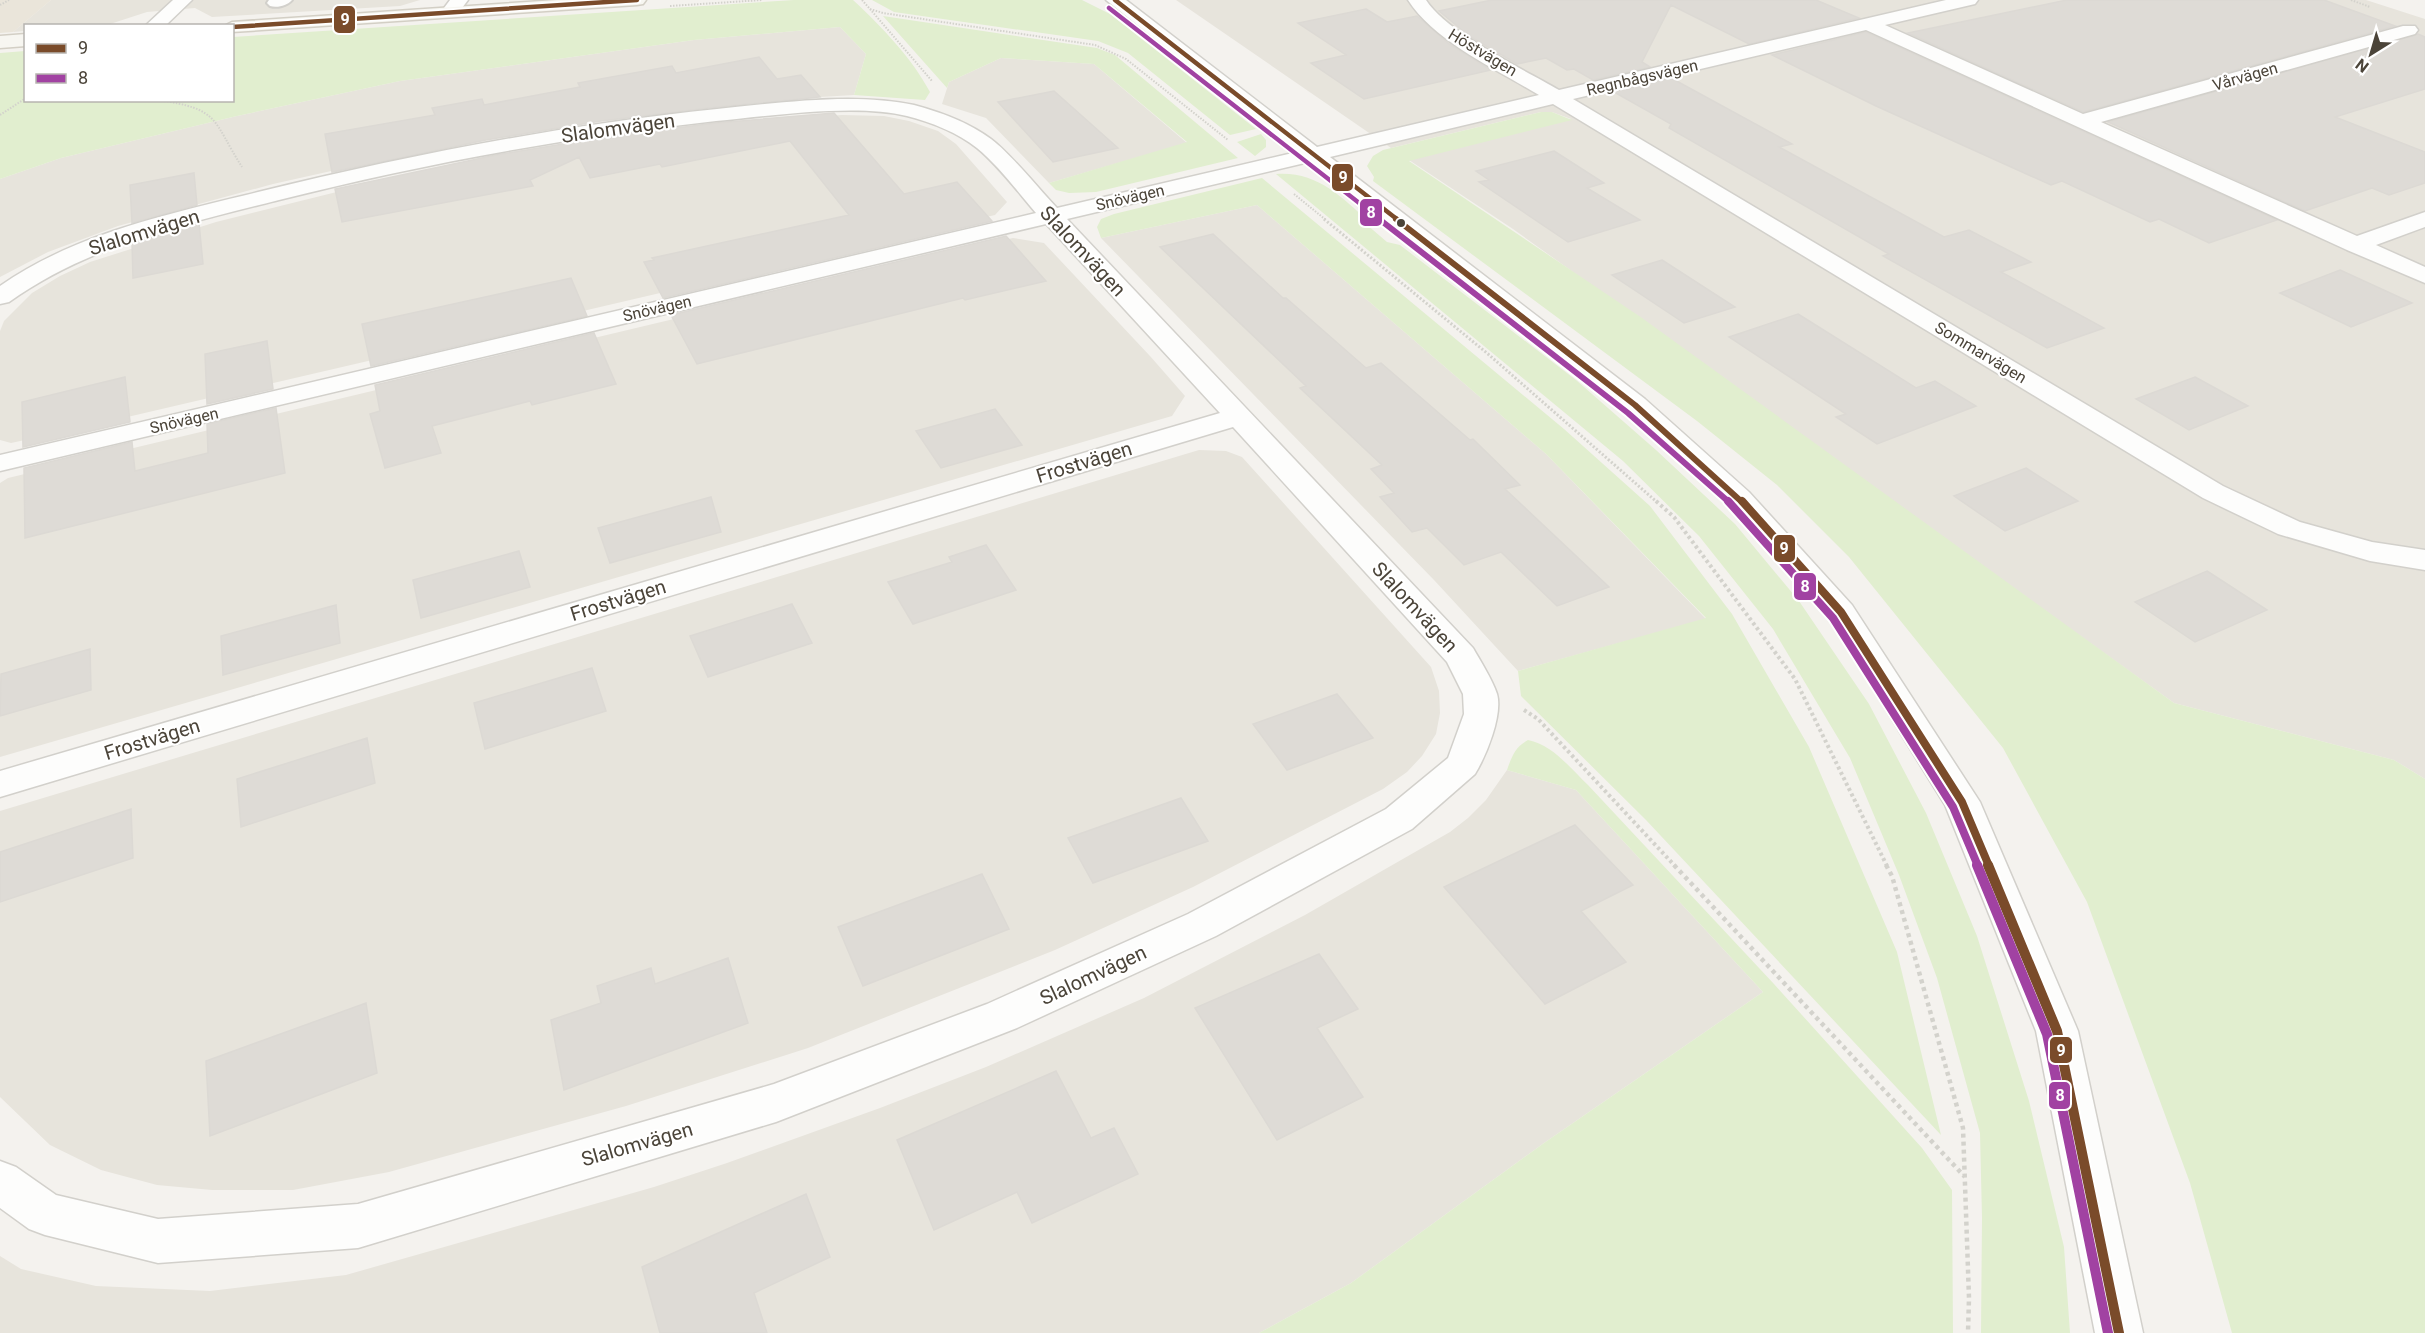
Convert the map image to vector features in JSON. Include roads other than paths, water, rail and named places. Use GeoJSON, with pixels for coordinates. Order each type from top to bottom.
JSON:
{"type":"FeatureCollection","features":[{"type":"Feature","properties":{"kind":"street"},"geometry":{"type":"LineString","coordinates":[[156,24],[183,0]]}},
{"type":"Feature","properties":{"kind":"street"},"geometry":{"type":"LineString","coordinates":[[234,27],[455,6],[638,0]]}},
{"type":"Feature","properties":{"kind":"street"},"geometry":{"type":"LineString","coordinates":[[1115,0],[1635,405],[1738,498],[1841,612],[1962,802],[2057,1031],[2119,1333]]}},
{"type":"Feature","properties":{"kind":"street","name":"Höstvägen"},"geometry":{"type":"LineString","coordinates":[[1417,0],[1426,14],[1446,31],[1557,96]]}},
{"type":"Feature","properties":{"kind":"street","name":"Regnbågsvägen"},"geometry":{"type":"LineString","coordinates":[[1315,156],[1557,96],[1969,0]]}},
{"type":"Feature","properties":{"kind":"street"},"geometry":{"type":"LineString","coordinates":[[1868,24],[2425,276]]}},
{"type":"Feature","properties":{"kind":"street","name":"Vårvägen"},"geometry":{"type":"LineString","coordinates":[[2080,121],[2409,30]]}},
{"type":"Feature","properties":{"kind":"street"},"geometry":{"type":"LineString","coordinates":[[0,42],[24,40]]}},
{"type":"Feature","properties":{"kind":"street","name":"Sommarvägen"},"geometry":{"type":"LineString","coordinates":[[1557,96],[2213,492],[2289,528],[2370,551],[2425,560]]}},
{"type":"Feature","properties":{"kind":"street","name":"Slalomvägen"},"geometry":{"type":"LineString","coordinates":[[0,297],[18,283],[79,253],[135,234],[212,211],[372,172],[603,129],[696,117],[803,107],[882,105],[918,112],[953,124],[985,144],[1049,216],[1461,656],[1480,694],[1481,714],[1463,765],[1399,819],[1202,925],[1002,1016],[776,1103],[358,1226],[158,1241],[45,1214],[0,1182]]}},
{"type":"Feature","properties":{"kind":"street","name":"Snövägen"},"geometry":{"type":"LineString","coordinates":[[0,464],[1049,216],[1315,156]]}},
{"type":"Feature","properties":{"kind":"street"},"geometry":{"type":"LineString","coordinates":[[2355,244],[2425,219]]}},
{"type":"Feature","properties":{"kind":"street","name":"Frostvägen"},"geometry":{"type":"LineString","coordinates":[[0,784],[1237,417]]}}]}
